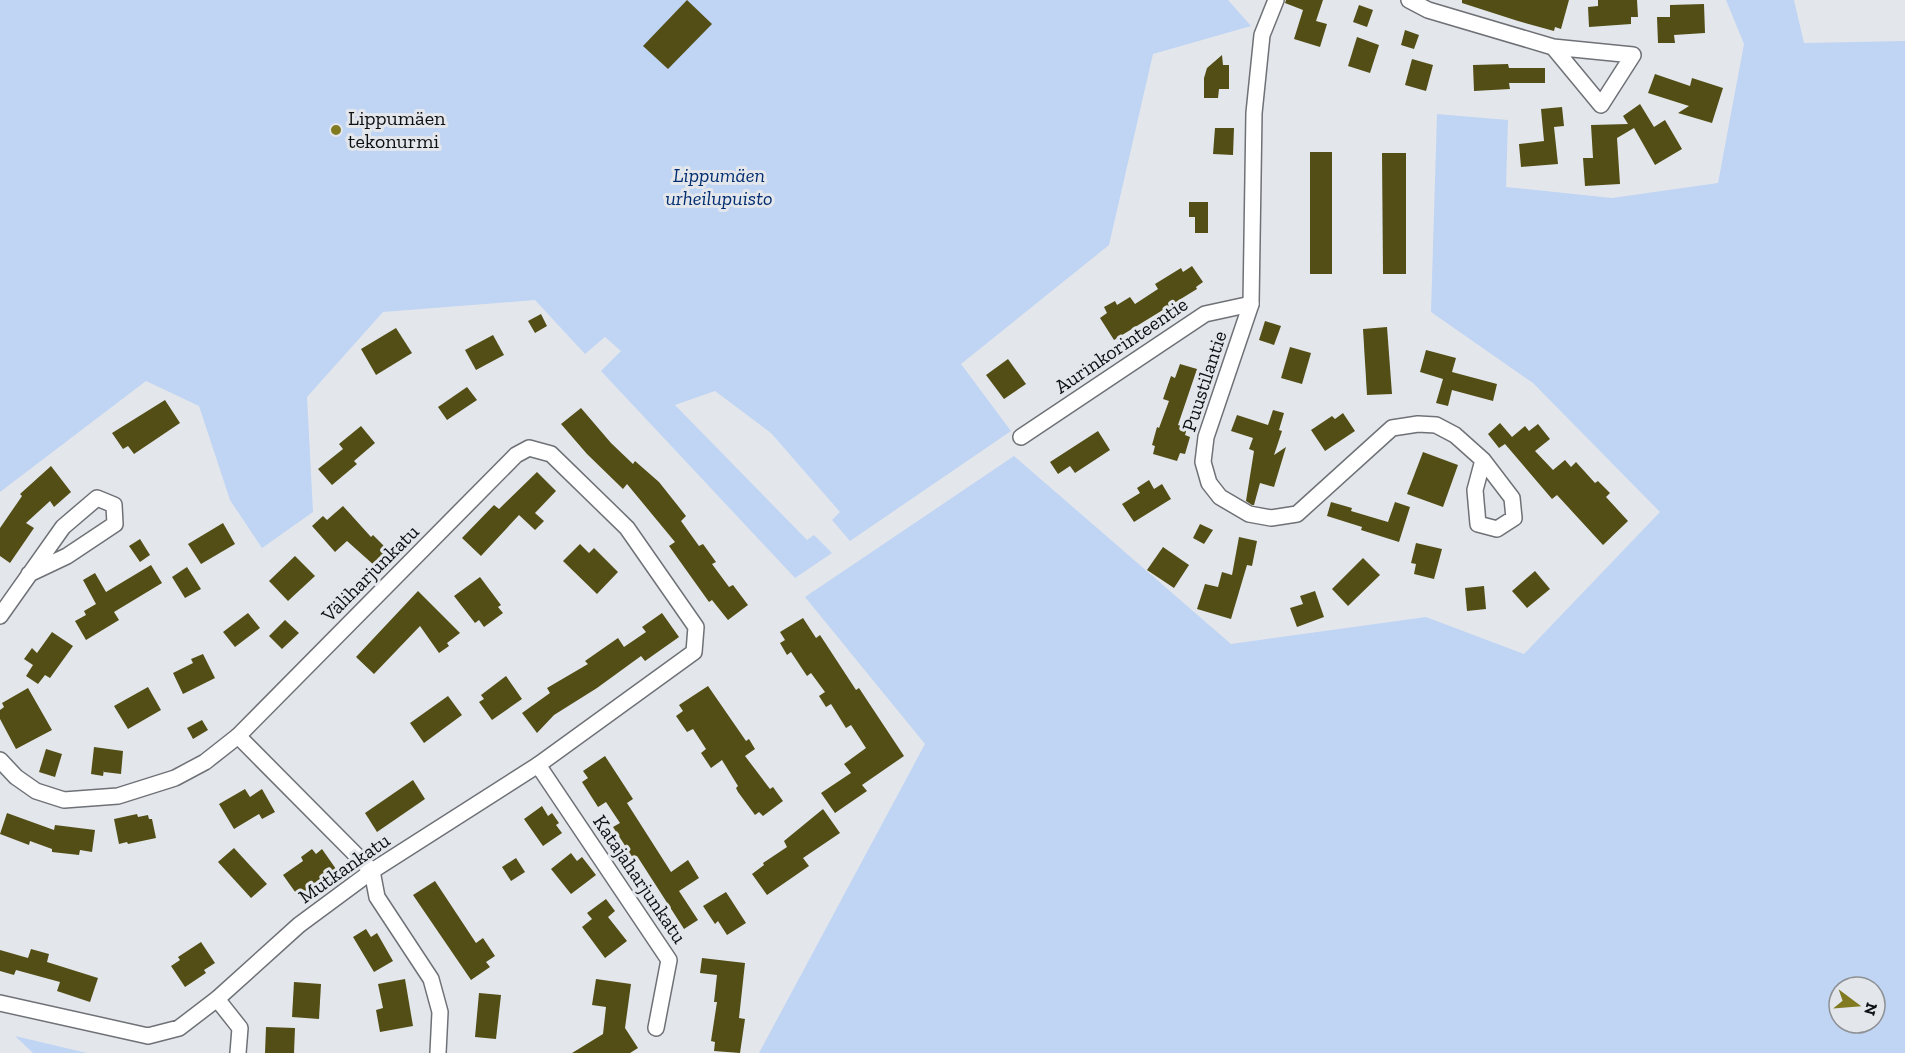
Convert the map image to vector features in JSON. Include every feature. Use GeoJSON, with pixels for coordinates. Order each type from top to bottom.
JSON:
{"type":"FeatureCollection","features":[{"type":"Feature","properties":{"kind":"street","name":"Puustilantie"},"geometry":{"type":"LineString","coordinates":[[1276,0],[1262,35],[1254,113],[1251,304],[1206,437],[1203,462],[1209,483],[1220,497],[1249,514],[1271,518],[1298,514],[1392,428],[1418,424],[1436,425],[1455,435],[1483,460]]}},
{"type":"Feature","properties":{"kind":"street"},"geometry":{"type":"LineString","coordinates":[[1409,0],[1428,10],[1553,47],[1633,55],[1601,105],[1553,47]]}},
{"type":"Feature","properties":{"kind":"street","name":"Aurinkorinteentie"},"geometry":{"type":"LineString","coordinates":[[1021,437],[1205,314],[1251,304]]}},
{"type":"Feature","properties":{"kind":"street","name":"Väliharjunkatu"},"geometry":{"type":"LineString","coordinates":[[0,760],[16,777],[36,791],[64,800],[118,796],[175,778],[205,762],[238,736],[516,455],[529,448],[551,454],[627,528],[696,627],[694,652]]}},
{"type":"Feature","properties":{"kind":"street"},"geometry":{"type":"LineString","coordinates":[[0,616],[29,574],[63,527],[97,498],[114,505],[115,524],[67,556],[29,574]]}},
{"type":"Feature","properties":{"kind":"street","name":"Mutkankatu"},"geometry":{"type":"LineString","coordinates":[[0,1003],[148,1036],[179,1028],[217,999],[299,925],[372,871],[537,765],[694,652]]}},
{"type":"Feature","properties":{"kind":"street"},"geometry":{"type":"LineString","coordinates":[[238,736],[372,871],[377,897],[431,979],[440,1012],[438,1053]]}},
{"type":"Feature","properties":{"kind":"street","name":"Katajaharjunkatu"},"geometry":{"type":"LineString","coordinates":[[537,765],[669,960],[656,1028]]}},
{"type":"Feature","properties":{"kind":"street"},"geometry":{"type":"LineString","coordinates":[[217,999],[240,1028],[238,1053]]}},
{"type":"Feature","properties":{"kind":"green space","name":"Lippumäen urheilupuisto"},"geometry":{"type":"Polygon","coordinates":[[[0,0],[1228,0],[1251,26],[1153,54],[1109,245],[961,364],[1011,431],[850,541],[832,520],[840,512],[771,433],[715,391],[675,405],[807,540],[814,535],[832,553],[795,578],[601,371],[621,351],[605,337],[585,354],[535,300],[383,312],[307,397],[313,512],[262,548],[230,500],[199,406],[146,381],[0,492],[0,0]]]}},
{"type":"Feature","properties":{"kind":"green space"},"geometry":{"type":"Polygon","coordinates":[[[1726,0],[1794,0],[1804,43],[1905,41],[1905,1053],[759,1053],[925,744],[805,597],[1014,456],[1231,644],[1426,617],[1524,654],[1660,512],[1533,383],[1431,312],[1437,114],[1508,120],[1506,187],[1612,198],[1718,183],[1744,44],[1726,0]]]}},
{"type":"Feature","properties":{"kind":"green space"},"geometry":{"type":"Polygon","coordinates":[[[15,1036],[87,1053],[33,1053],[15,1036]]]}},
{"type":"Feature","properties":{"kind":"building"},"geometry":{"type":"Polygon","coordinates":[[[687,0],[712,24],[668,69],[643,46],[687,0]]]}},
{"type":"Feature","properties":{"kind":"building"},"geometry":{"type":"Polygon","coordinates":[[[1286,0],[1323,0],[1316,21],[1327,24],[1320,47],[1294,39],[1303,10],[1285,3],[1286,0]]]}},
{"type":"Feature","properties":{"kind":"building"},"geometry":{"type":"Polygon","coordinates":[[[1462,0],[1569,0],[1561,29],[1555,27],[1554,31],[1462,3],[1462,0]]]}},
{"type":"Feature","properties":{"kind":"building"},"geometry":{"type":"Polygon","coordinates":[[[1598,0],[1637,0],[1638,17],[1631,17],[1631,24],[1589,27],[1588,7],[1598,6],[1598,0]]]}},
{"type":"Feature","properties":{"kind":"building"},"geometry":{"type":"Polygon","coordinates":[[[1704,4],[1705,33],[1674,35],[1675,43],[1658,43],[1657,17],[1670,17],[1670,5],[1704,4]]]}},
{"type":"Feature","properties":{"kind":"building"},"geometry":{"type":"Polygon","coordinates":[[[1359,5],[1373,10],[1367,27],[1353,22],[1359,5]]]}},
{"type":"Feature","properties":{"kind":"building"},"geometry":{"type":"Polygon","coordinates":[[[1405,30],[1419,35],[1414,49],[1401,45],[1405,30]]]}},
{"type":"Feature","properties":{"kind":"building"},"geometry":{"type":"Polygon","coordinates":[[[1357,37],[1379,45],[1370,73],[1348,66],[1357,37]]]}},
{"type":"Feature","properties":{"kind":"building"},"geometry":{"type":"Polygon","coordinates":[[[1222,55],[1223,65],[1229,65],[1229,89],[1219,89],[1218,98],[1204,98],[1204,78],[1207,68],[1222,55]]]}},
{"type":"Feature","properties":{"kind":"building"},"geometry":{"type":"Polygon","coordinates":[[[1412,59],[1433,65],[1426,91],[1405,85],[1412,59]]]}},
{"type":"Feature","properties":{"kind":"building"},"geometry":{"type":"Polygon","coordinates":[[[1508,64],[1509,68],[1545,68],[1545,83],[1509,83],[1510,89],[1474,91],[1473,65],[1508,64]]]}},
{"type":"Feature","properties":{"kind":"building"},"geometry":{"type":"Polygon","coordinates":[[[1655,74],[1690,86],[1692,78],[1723,88],[1712,123],[1678,113],[1689,106],[1648,93],[1655,74]]]}},
{"type":"Feature","properties":{"kind":"building"},"geometry":{"type":"Polygon","coordinates":[[[1640,104],[1654,127],[1665,120],[1682,149],[1655,165],[1634,128],[1617,138],[1620,184],[1585,186],[1583,158],[1593,158],[1591,125],[1628,124],[1623,116],[1640,104]]]}},
{"type":"Feature","properties":{"kind":"building"},"geometry":{"type":"Polygon","coordinates":[[[1562,107],[1564,126],[1554,127],[1558,164],[1521,167],[1519,144],[1544,141],[1541,109],[1562,107]]]}},
{"type":"Feature","properties":{"kind":"building"},"geometry":{"type":"Polygon","coordinates":[[[1215,128],[1234,128],[1233,155],[1213,154],[1215,128]]]}},
{"type":"Feature","properties":{"kind":"building"},"geometry":{"type":"Polygon","coordinates":[[[1310,152],[1332,152],[1332,274],[1310,274],[1310,152]]]}},
{"type":"Feature","properties":{"kind":"building"},"geometry":{"type":"Polygon","coordinates":[[[1382,153],[1406,153],[1406,274],[1383,274],[1382,153]]]}},
{"type":"Feature","properties":{"kind":"building"},"geometry":{"type":"Polygon","coordinates":[[[1189,202],[1208,202],[1208,233],[1195,233],[1195,217],[1189,217],[1189,202]]]}},
{"type":"Feature","properties":{"kind":"building"},"geometry":{"type":"Polygon","coordinates":[[[1192,266],[1203,282],[1196,287],[1197,289],[1114,340],[1100,318],[1107,313],[1104,307],[1115,301],[1117,305],[1130,297],[1135,304],[1158,289],[1155,284],[1181,268],[1183,272],[1192,266]]]}},
{"type":"Feature","properties":{"kind":"building"},"geometry":{"type":"Polygon","coordinates":[[[541,314],[547,326],[535,333],[528,321],[541,314]]]}},
{"type":"Feature","properties":{"kind":"building"},"geometry":{"type":"Polygon","coordinates":[[[1265,321],[1281,326],[1274,345],[1259,340],[1265,321]]]}},
{"type":"Feature","properties":{"kind":"building"},"geometry":{"type":"Polygon","coordinates":[[[1387,327],[1392,394],[1367,395],[1363,329],[1387,327]]]}},
{"type":"Feature","properties":{"kind":"building"},"geometry":{"type":"Polygon","coordinates":[[[396,328],[412,353],[376,375],[361,349],[396,328]]]}},
{"type":"Feature","properties":{"kind":"building"},"geometry":{"type":"Polygon","coordinates":[[[493,335],[504,355],[476,370],[465,350],[493,335]]]}},
{"type":"Feature","properties":{"kind":"building"},"geometry":{"type":"Polygon","coordinates":[[[1290,347],[1311,353],[1302,384],[1281,378],[1290,347]]]}},
{"type":"Feature","properties":{"kind":"building"},"geometry":{"type":"Polygon","coordinates":[[[1426,350],[1456,358],[1452,372],[1497,384],[1493,401],[1452,390],[1448,406],[1436,403],[1443,379],[1420,372],[1426,350]]]}},
{"type":"Feature","properties":{"kind":"building"},"geometry":{"type":"Polygon","coordinates":[[[1008,359],[1026,384],[1004,399],[986,375],[1008,359]]]}},
{"type":"Feature","properties":{"kind":"building"},"geometry":{"type":"Polygon","coordinates":[[[1180,364],[1197,369],[1178,425],[1187,428],[1185,435],[1190,437],[1185,454],[1180,453],[1177,461],[1153,454],[1155,446],[1152,445],[1157,427],[1159,428],[1169,401],[1163,399],[1171,376],[1175,378],[1180,364]]]}},
{"type":"Feature","properties":{"kind":"building"},"geometry":{"type":"Polygon","coordinates":[[[467,387],[477,400],[447,420],[438,407],[467,387]]]}},
{"type":"Feature","properties":{"kind":"building"},"geometry":{"type":"Polygon","coordinates":[[[165,400],[180,423],[134,454],[128,446],[123,449],[112,433],[165,400]]]}},
{"type":"Feature","properties":{"kind":"building"},"geometry":{"type":"Polygon","coordinates":[[[581,408],[611,443],[633,464],[635,461],[659,482],[686,516],[681,521],[699,546],[703,544],[716,562],[712,564],[729,587],[733,585],[748,605],[728,620],[712,600],[709,602],[669,546],[675,542],[627,484],[623,489],[587,454],[561,424],[581,408]]]}},
{"type":"Feature","properties":{"kind":"building"},"geometry":{"type":"Polygon","coordinates":[[[1273,410],[1284,413],[1279,430],[1282,431],[1274,455],[1286,447],[1274,487],[1260,483],[1254,505],[1252,505],[1246,501],[1254,451],[1249,449],[1253,438],[1231,431],[1237,415],[1268,425],[1273,410]]]}},
{"type":"Feature","properties":{"kind":"building"},"geometry":{"type":"Polygon","coordinates":[[[1343,413],[1355,431],[1325,451],[1311,430],[1332,416],[1335,419],[1343,413]]]}},
{"type":"Feature","properties":{"kind":"building"},"geometry":{"type":"Polygon","coordinates":[[[1500,423],[1512,437],[1525,426],[1529,431],[1538,424],[1550,439],[1535,451],[1553,470],[1565,460],[1571,467],[1576,462],[1595,483],[1598,481],[1610,493],[1606,497],[1628,521],[1603,545],[1557,495],[1552,499],[1505,444],[1499,448],[1488,434],[1500,423]]]}},
{"type":"Feature","properties":{"kind":"building"},"geometry":{"type":"Polygon","coordinates":[[[361,426],[375,443],[354,461],[357,464],[332,485],[318,469],[343,449],[339,444],[361,426]]]}},
{"type":"Feature","properties":{"kind":"building"},"geometry":{"type":"Polygon","coordinates":[[[1098,431],[1110,450],[1075,473],[1070,466],[1058,474],[1050,462],[1098,431]]]}},
{"type":"Feature","properties":{"kind":"building"},"geometry":{"type":"Polygon","coordinates":[[[1423,452],[1458,465],[1443,507],[1407,494],[1423,452]]]}},
{"type":"Feature","properties":{"kind":"building"},"geometry":{"type":"Polygon","coordinates":[[[51,466],[71,492],[54,507],[50,501],[26,523],[34,528],[10,563],[0,556],[0,528],[22,496],[20,494],[51,466]]]}},
{"type":"Feature","properties":{"kind":"building"},"geometry":{"type":"Polygon","coordinates":[[[537,472],[556,491],[535,513],[544,521],[535,530],[519,515],[481,556],[462,538],[494,505],[499,509],[537,472]]]}},
{"type":"Feature","properties":{"kind":"building"},"geometry":{"type":"Polygon","coordinates":[[[1149,480],[1154,489],[1162,484],[1171,499],[1134,522],[1122,504],[1140,493],[1137,488],[1149,480]]]}},
{"type":"Feature","properties":{"kind":"building"},"geometry":{"type":"Polygon","coordinates":[[[1331,502],[1352,508],[1351,511],[1388,522],[1395,502],[1410,507],[1399,542],[1327,516],[1331,502]]]}},
{"type":"Feature","properties":{"kind":"building"},"geometry":{"type":"Polygon","coordinates":[[[343,506],[371,537],[373,535],[389,551],[375,566],[347,541],[335,552],[312,526],[323,516],[327,520],[343,506]]]}},
{"type":"Feature","properties":{"kind":"building"},"geometry":{"type":"Polygon","coordinates":[[[223,523],[235,544],[201,564],[188,544],[223,523]]]}},
{"type":"Feature","properties":{"kind":"building"},"geometry":{"type":"Polygon","coordinates":[[[1200,524],[1213,530],[1204,544],[1193,538],[1200,524]]]}},
{"type":"Feature","properties":{"kind":"building"},"geometry":{"type":"Polygon","coordinates":[[[1239,537],[1257,541],[1252,566],[1247,565],[1231,619],[1197,609],[1205,584],[1218,587],[1222,572],[1232,575],[1239,537]]]}},
{"type":"Feature","properties":{"kind":"building"},"geometry":{"type":"Polygon","coordinates":[[[140,539],[150,555],[140,562],[129,546],[140,539]]]}},
{"type":"Feature","properties":{"kind":"building"},"geometry":{"type":"Polygon","coordinates":[[[1416,543],[1442,549],[1434,579],[1414,574],[1416,564],[1411,563],[1416,543]]]}},
{"type":"Feature","properties":{"kind":"building"},"geometry":{"type":"Polygon","coordinates":[[[580,544],[589,553],[594,548],[618,572],[597,594],[563,561],[580,544]]]}},
{"type":"Feature","properties":{"kind":"building"},"geometry":{"type":"Polygon","coordinates":[[[1163,547],[1189,565],[1174,588],[1147,570],[1163,547]]]}},
{"type":"Feature","properties":{"kind":"building"},"geometry":{"type":"Polygon","coordinates":[[[295,556],[315,576],[288,601],[269,581],[295,556]]]}},
{"type":"Feature","properties":{"kind":"building"},"geometry":{"type":"Polygon","coordinates":[[[1363,558],[1380,575],[1348,606],[1332,589],[1363,558]]]}},
{"type":"Feature","properties":{"kind":"building"},"geometry":{"type":"Polygon","coordinates":[[[151,565],[162,583],[114,612],[119,620],[86,640],[75,621],[86,615],[84,611],[96,604],[83,580],[95,573],[106,592],[151,565]]]}},
{"type":"Feature","properties":{"kind":"building"},"geometry":{"type":"Polygon","coordinates":[[[187,567],[201,589],[185,598],[172,577],[187,567]]]}},
{"type":"Feature","properties":{"kind":"building"},"geometry":{"type":"Polygon","coordinates":[[[1535,571],[1550,589],[1527,608],[1512,591],[1535,571]]]}},
{"type":"Feature","properties":{"kind":"building"},"geometry":{"type":"Polygon","coordinates":[[[480,577],[501,605],[498,607],[503,613],[484,627],[479,620],[475,623],[454,596],[480,577]]]}},
{"type":"Feature","properties":{"kind":"building"},"geometry":{"type":"Polygon","coordinates":[[[1484,586],[1486,609],[1467,611],[1465,588],[1484,586]]]}},
{"type":"Feature","properties":{"kind":"building"},"geometry":{"type":"Polygon","coordinates":[[[418,591],[460,633],[447,643],[449,646],[439,653],[420,626],[374,674],[356,657],[418,591]]]}},
{"type":"Feature","properties":{"kind":"building"},"geometry":{"type":"Polygon","coordinates":[[[1315,591],[1324,617],[1297,627],[1290,608],[1303,604],[1300,596],[1315,591]]]}},
{"type":"Feature","properties":{"kind":"building"},"geometry":{"type":"Polygon","coordinates":[[[248,613],[260,628],[235,647],[223,632],[248,613]]]}},
{"type":"Feature","properties":{"kind":"building"},"geometry":{"type":"Polygon","coordinates":[[[662,613],[679,637],[645,661],[641,656],[554,715],[537,733],[522,713],[550,693],[547,688],[588,664],[585,661],[618,638],[624,647],[646,632],[642,627],[662,613]]]}},
{"type":"Feature","properties":{"kind":"building"},"geometry":{"type":"Polygon","coordinates":[[[803,618],[816,638],[820,635],[856,690],[859,688],[904,756],[862,785],[867,791],[835,813],[821,793],[851,773],[844,764],[866,748],[851,725],[846,728],[831,704],[826,707],[819,696],[825,692],[811,673],[807,676],[791,652],[787,655],[780,643],[785,640],[780,632],[803,618]]]}},
{"type":"Feature","properties":{"kind":"building"},"geometry":{"type":"Polygon","coordinates":[[[285,620],[299,633],[282,649],[269,636],[285,620]]]}},
{"type":"Feature","properties":{"kind":"building"},"geometry":{"type":"Polygon","coordinates":[[[52,632],[73,646],[50,678],[45,675],[38,684],[26,676],[33,665],[24,659],[32,648],[37,653],[52,632]]]}},
{"type":"Feature","properties":{"kind":"building"},"geometry":{"type":"Polygon","coordinates":[[[203,654],[215,678],[183,694],[173,673],[193,663],[191,659],[203,654]]]}},
{"type":"Feature","properties":{"kind":"building"},"geometry":{"type":"Polygon","coordinates":[[[506,676],[522,699],[492,720],[479,702],[484,699],[481,695],[506,676]]]}},
{"type":"Feature","properties":{"kind":"building"},"geometry":{"type":"Polygon","coordinates":[[[708,686],[746,741],[749,739],[755,749],[745,756],[770,789],[773,787],[783,801],[763,816],[759,812],[755,815],[738,792],[736,788],[738,786],[722,760],[711,768],[701,753],[706,749],[693,729],[687,732],[676,716],[683,711],[679,705],[708,686]]]}},
{"type":"Feature","properties":{"kind":"building"},"geometry":{"type":"Polygon","coordinates":[[[148,687],[161,710],[128,729],[114,706],[148,687]]]}},
{"type":"Feature","properties":{"kind":"building"},"geometry":{"type":"Polygon","coordinates":[[[28,688],[52,730],[16,749],[0,719],[0,710],[4,707],[2,703],[28,688]]]}},
{"type":"Feature","properties":{"kind":"building"},"geometry":{"type":"Polygon","coordinates":[[[448,696],[462,715],[424,743],[410,723],[448,696]]]}},
{"type":"Feature","properties":{"kind":"building"},"geometry":{"type":"Polygon","coordinates":[[[202,720],[208,730],[193,739],[187,728],[202,720]]]}},
{"type":"Feature","properties":{"kind":"building"},"geometry":{"type":"Polygon","coordinates":[[[94,747],[123,751],[121,774],[104,772],[104,770],[103,776],[91,774],[94,747]]]}},
{"type":"Feature","properties":{"kind":"building"},"geometry":{"type":"Polygon","coordinates":[[[46,749],[62,754],[55,777],[39,772],[46,749]]]}},
{"type":"Feature","properties":{"kind":"building"},"geometry":{"type":"Polygon","coordinates":[[[605,756],[633,799],[627,803],[671,872],[688,860],[699,878],[679,891],[698,920],[684,929],[637,856],[633,858],[613,827],[620,823],[606,802],[598,807],[582,782],[588,778],[583,771],[605,756]]]}},
{"type":"Feature","properties":{"kind":"building"},"geometry":{"type":"Polygon","coordinates":[[[413,780],[425,799],[377,832],[365,813],[413,780]]]}},
{"type":"Feature","properties":{"kind":"building"},"geometry":{"type":"Polygon","coordinates":[[[245,789],[250,797],[262,789],[275,812],[262,819],[259,814],[234,829],[219,804],[245,789]]]}},
{"type":"Feature","properties":{"kind":"building"},"geometry":{"type":"Polygon","coordinates":[[[542,806],[548,816],[552,813],[562,833],[543,846],[524,819],[542,806]]]}},
{"type":"Feature","properties":{"kind":"building"},"geometry":{"type":"Polygon","coordinates":[[[823,809],[840,833],[803,858],[809,866],[767,895],[752,874],[764,865],[763,863],[787,847],[784,841],[823,809]]]}},
{"type":"Feature","properties":{"kind":"building"},"geometry":{"type":"Polygon","coordinates":[[[7,813],[54,830],[55,825],[95,830],[92,852],[80,850],[79,855],[52,852],[52,849],[30,841],[29,845],[0,834],[7,813]]]}},
{"type":"Feature","properties":{"kind":"building"},"geometry":{"type":"Polygon","coordinates":[[[137,814],[138,817],[148,815],[149,819],[152,819],[156,838],[119,844],[114,819],[137,814]]]}},
{"type":"Feature","properties":{"kind":"building"},"geometry":{"type":"Polygon","coordinates":[[[234,848],[267,884],[251,898],[218,862],[234,848]]]}},
{"type":"Feature","properties":{"kind":"building"},"geometry":{"type":"Polygon","coordinates":[[[312,849],[316,854],[322,849],[336,869],[298,896],[283,875],[303,861],[301,857],[312,849]]]}},
{"type":"Feature","properties":{"kind":"building"},"geometry":{"type":"Polygon","coordinates":[[[571,853],[577,861],[582,857],[596,875],[571,894],[551,869],[571,853]]]}},
{"type":"Feature","properties":{"kind":"building"},"geometry":{"type":"Polygon","coordinates":[[[516,858],[525,872],[511,881],[502,867],[516,858]]]}},
{"type":"Feature","properties":{"kind":"building"},"geometry":{"type":"Polygon","coordinates":[[[435,881],[476,943],[483,938],[495,956],[486,962],[490,967],[471,980],[413,895],[435,881]]]}},
{"type":"Feature","properties":{"kind":"building"},"geometry":{"type":"Polygon","coordinates":[[[726,892],[746,923],[727,935],[718,921],[715,924],[703,906],[726,892]]]}},
{"type":"Feature","properties":{"kind":"building"},"geometry":{"type":"Polygon","coordinates":[[[606,899],[615,911],[608,917],[627,941],[605,958],[582,927],[592,919],[587,913],[606,899]]]}},
{"type":"Feature","properties":{"kind":"building"},"geometry":{"type":"Polygon","coordinates":[[[366,929],[371,937],[377,933],[393,961],[374,972],[353,937],[366,929]]]}},
{"type":"Feature","properties":{"kind":"building"},"geometry":{"type":"Polygon","coordinates":[[[201,942],[215,963],[204,970],[206,973],[185,987],[171,966],[180,960],[178,957],[201,942]]]}},
{"type":"Feature","properties":{"kind":"building"},"geometry":{"type":"Polygon","coordinates":[[[31,949],[49,954],[47,962],[98,978],[90,1002],[57,991],[60,982],[16,970],[14,975],[0,971],[0,950],[28,958],[31,949]]]}},
{"type":"Feature","properties":{"kind":"building"},"geometry":{"type":"Polygon","coordinates":[[[702,958],[745,963],[739,1018],[745,1019],[740,1053],[714,1051],[715,1042],[711,1041],[717,1002],[714,1002],[717,975],[700,973],[702,958]]]}},
{"type":"Feature","properties":{"kind":"building"},"geometry":{"type":"Polygon","coordinates":[[[405,979],[413,1026],[380,1032],[376,1010],[383,1008],[378,984],[405,979]]]}},
{"type":"Feature","properties":{"kind":"building"},"geometry":{"type":"Polygon","coordinates":[[[596,979],[631,984],[625,1028],[638,1048],[630,1053],[572,1053],[603,1034],[606,1007],[592,1005],[596,979]]]}},
{"type":"Feature","properties":{"kind":"building"},"geometry":{"type":"Polygon","coordinates":[[[294,982],[321,984],[319,1019],[292,1017],[294,982]]]}},
{"type":"Feature","properties":{"kind":"building"},"geometry":{"type":"Polygon","coordinates":[[[479,993],[501,995],[496,1039],[475,1037],[479,993]]]}},
{"type":"Feature","properties":{"kind":"building"},"geometry":{"type":"Polygon","coordinates":[[[266,1027],[295,1028],[294,1053],[265,1053],[266,1027]]]}},
{"type":"Feature","properties":{"kind":"place","name":"Lippumäen tekonurmi"},"geometry":{"type":"Point","coordinates":[336,130]}}]}
